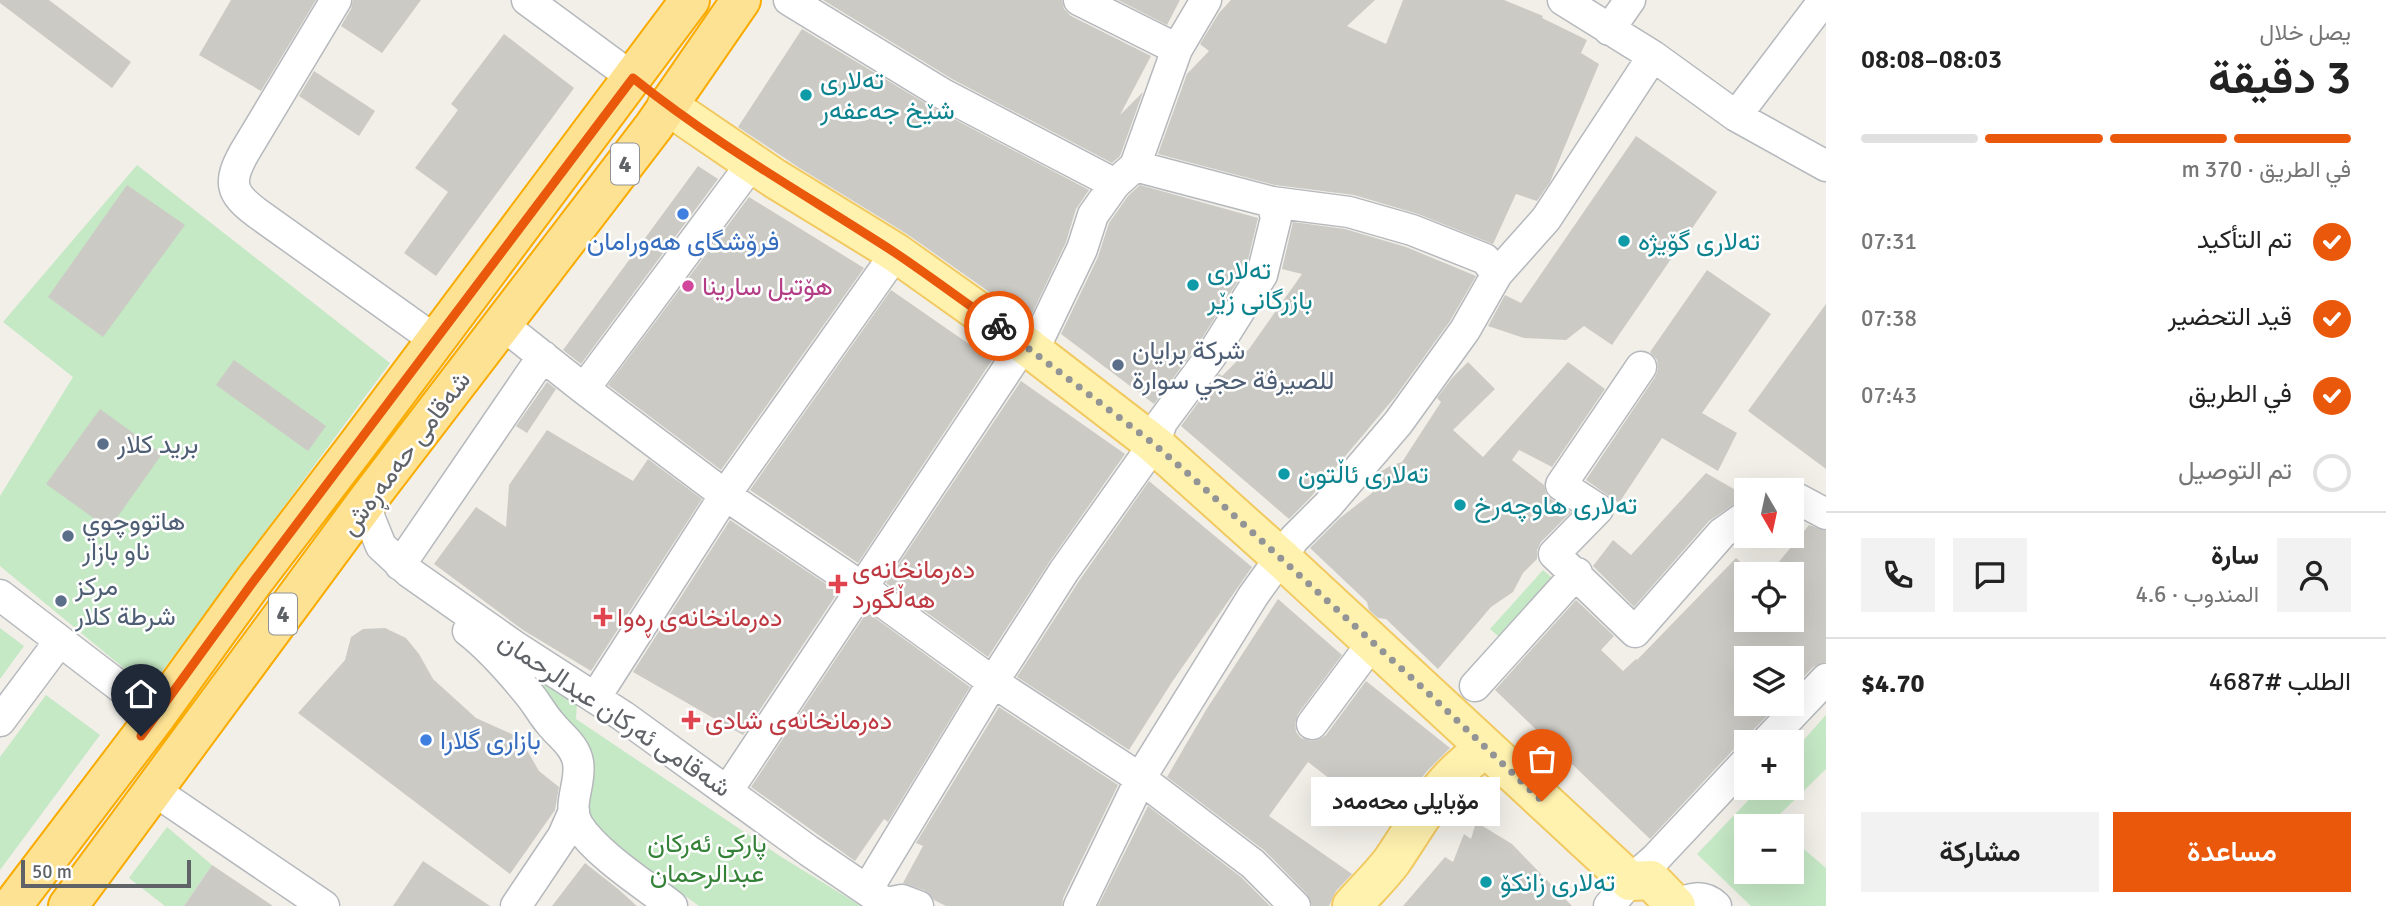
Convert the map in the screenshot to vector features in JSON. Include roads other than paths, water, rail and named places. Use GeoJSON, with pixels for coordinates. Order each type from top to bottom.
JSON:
{"type":"FeatureCollection","features":[{"type":"Feature","properties":{"kind":"highway","name":"شەقامی حەمەڕەش"},"geometry":{"type":"LineString","coordinates":[[12,906],[690,0]]}},
{"type":"Feature","properties":{"kind":"highway","name":"شەقامی حەمەڕەش"},"geometry":{"type":"LineString","coordinates":[[68,906],[367,501],[654,126],[741,0]]}},
{"type":"Feature","properties":{"kind":"highway"},"geometry":{"type":"LineString","coordinates":[[633,78],[667,105]]}},
{"type":"Feature","properties":{"kind":"main road"},"geometry":{"type":"LineString","coordinates":[[667,105],[774,178],[896,253],[1028,348],[1154,444],[1280,556],[1486,749],[1624,898],[1651,880],[1675,906]]}},
{"type":"Feature","properties":{"kind":"main road"},"geometry":{"type":"LineString","coordinates":[[1352,906],[1390,864],[1441,788],[1466,761],[1486,749]]}},
{"type":"Feature","properties":{"kind":"street"},"geometry":{"type":"LineString","coordinates":[[335,0],[236,167],[233,188],[257,213],[435,340]]}},
{"type":"Feature","properties":{"kind":"street"},"geometry":{"type":"LineString","coordinates":[[527,0],[633,78]]}},
{"type":"Feature","properties":{"kind":"street"},"geometry":{"type":"LineString","coordinates":[[789,0],[943,94],[1125,175],[1272,202],[1349,212],[1412,230],[1485,259],[1497,274]]}},
{"type":"Feature","properties":{"kind":"street"},"geometry":{"type":"LineString","coordinates":[[1079,0],[1177,49]]}},
{"type":"Feature","properties":{"kind":"street"},"geometry":{"type":"LineString","coordinates":[[728,790],[1028,348],[1082,249],[1093,215],[1125,175],[1177,49],[1206,0]]}},
{"type":"Feature","properties":{"kind":"street"},"geometry":{"type":"LineString","coordinates":[[1563,0],[1653,56],[1736,117],[1826,166]]}},
{"type":"Feature","properties":{"kind":"street"},"geometry":{"type":"LineString","coordinates":[[1609,30],[1630,0]]}},
{"type":"Feature","properties":{"kind":"street"},"geometry":{"type":"LineString","coordinates":[[1736,117],[1824,0]]}},
{"type":"Feature","properties":{"kind":"street"},"geometry":{"type":"LineString","coordinates":[[1079,906],[1141,779],[1245,608],[1280,556],[1398,424],[1465,330],[1497,274],[1546,219],[1653,56]]}},
{"type":"Feature","properties":{"kind":"street"},"geometry":{"type":"LineString","coordinates":[[584,389],[741,178]]}},
{"type":"Feature","properties":{"kind":"street"},"geometry":{"type":"LineString","coordinates":[[918,906],[902,900],[881,900],[993,682],[1064,571],[1154,444],[1162,422],[1211,356],[1262,275],[1276,218],[1272,202]]}},
{"type":"Feature","properties":{"kind":"street"},"geometry":{"type":"LineString","coordinates":[[595,698],[725,495],[896,253]]}},
{"type":"Feature","properties":{"kind":"street"},"geometry":{"type":"LineString","coordinates":[[503,325],[725,495],[863,588],[993,682],[1141,779],[1253,864],[1295,906]]}},
{"type":"Feature","properties":{"kind":"street"},"geometry":{"type":"LineString","coordinates":[[400,565],[543,356]]}},
{"type":"Feature","properties":{"kind":"street"},"geometry":{"type":"LineString","coordinates":[[1640,367],[1561,485],[1598,509],[1554,554],[1577,573],[1635,632],[1722,533],[1734,524]]}},
{"type":"Feature","properties":{"kind":"street","name":"شەقامی ئەرکان عبدالرحمان"},"geometry":{"type":"LineString","coordinates":[[367,501],[370,519],[381,545],[400,565],[508,655],[529,693],[549,723],[571,745],[578,761],[579,776],[573,811],[563,836],[516,906]]}},
{"type":"Feature","properties":{"kind":"street"},"geometry":{"type":"LineString","coordinates":[[1804,502],[1826,514]]}},
{"type":"Feature","properties":{"kind":"street","name":"شەقامی ئەرکان عبدالرحمان"},"geometry":{"type":"LineString","coordinates":[[324,559],[345,552],[364,552],[474,636],[595,698],[623,716],[881,900]]}},
{"type":"Feature","properties":{"kind":"street"},"geometry":{"type":"LineString","coordinates":[[1475,686],[1577,573]]}},
{"type":"Feature","properties":{"kind":"street"},"geometry":{"type":"LineString","coordinates":[[0,595],[157,715]]}},
{"type":"Feature","properties":{"kind":"street"},"geometry":{"type":"LineString","coordinates":[[0,721],[59,642]]}},
{"type":"Feature","properties":{"kind":"street"},"geometry":{"type":"LineString","coordinates":[[1312,724],[1373,642]]}},
{"type":"Feature","properties":{"kind":"street"},"geometry":{"type":"LineString","coordinates":[[1777,730],[1826,679]]}},
{"type":"Feature","properties":{"kind":"street"},"geometry":{"type":"LineString","coordinates":[[1624,898],[1655,859],[1734,775]]}},
{"type":"Feature","properties":{"kind":"street"},"geometry":{"type":"LineString","coordinates":[[155,791],[324,906]]}},
{"type":"Feature","properties":{"kind":"street"},"geometry":{"type":"LineString","coordinates":[[573,811],[584,834],[621,867],[672,906]]}},
{"type":"Feature","properties":{"kind":"street"},"geometry":{"type":"LineString","coordinates":[[1675,906],[1688,899],[1699,898],[1716,906]]}},
{"type":"Feature","properties":{"kind":"place","name":"تەلاری شێخ جەعفەر"},"geometry":{"type":"Point","coordinates":[806,95]}},
{"type":"Feature","properties":{"kind":"place","name":"فرۆشگای هەورامان"},"geometry":{"type":"Point","coordinates":[683,214]}},
{"type":"Feature","properties":{"kind":"place","name":"تەلاری گۆیژە"},"geometry":{"type":"Point","coordinates":[1624,241]}},
{"type":"Feature","properties":{"kind":"place","name":"تەلاری بازرگانی زێر"},"geometry":{"type":"Point","coordinates":[1193,285]}},
{"type":"Feature","properties":{"kind":"place","name":"هۆتیل سارینا"},"geometry":{"type":"Point","coordinates":[688,286]}},
{"type":"Feature","properties":{"kind":"place","name":"شركة برايان للصيرفة حجي سوارة"},"geometry":{"type":"Point","coordinates":[1118,365]}},
{"type":"Feature","properties":{"kind":"place","name":"بريد كلار"},"geometry":{"type":"Point","coordinates":[103,444]}},
{"type":"Feature","properties":{"kind":"place","name":"تەلاری ئاڵتون"},"geometry":{"type":"Point","coordinates":[1284,474]}},
{"type":"Feature","properties":{"kind":"place","name":"تەلاری هاوچەرخ"},"geometry":{"type":"Point","coordinates":[1460,505]}},
{"type":"Feature","properties":{"kind":"place","name":"هاتووچوي ناو بازار"},"geometry":{"type":"Point","coordinates":[68,536]}},
{"type":"Feature","properties":{"kind":"place","name":"دەرمانخانەی هەڵگورد"},"geometry":{"type":"Point","coordinates":[838,584]}},
{"type":"Feature","properties":{"kind":"place","name":"مركز شرطة كلار"},"geometry":{"type":"Point","coordinates":[61,601]}},
{"type":"Feature","properties":{"kind":"place","name":"دەرمانخانەی ڕەوا"},"geometry":{"type":"Point","coordinates":[603,617]}},
{"type":"Feature","properties":{"kind":"place","name":"دەرمانخانەی شادی"},"geometry":{"type":"Point","coordinates":[691,720]}},
{"type":"Feature","properties":{"kind":"place","name":"بازاری گلارا"},"geometry":{"type":"Point","coordinates":[426,740]}},
{"type":"Feature","properties":{"kind":"place","name":"مۆبایلی محەمەد"},"geometry":{"type":"Point","coordinates":[1542,801]}},
{"type":"Feature","properties":{"kind":"place","name":"تەلاری زانکۆ"},"geometry":{"type":"Point","coordinates":[1486,882]}},
{"type":"Feature","properties":{"kind":"park label","name":"پارکی ئەرکان عبدالرحمان"},"geometry":{"type":"Point","coordinates":[707,858]}}]}
